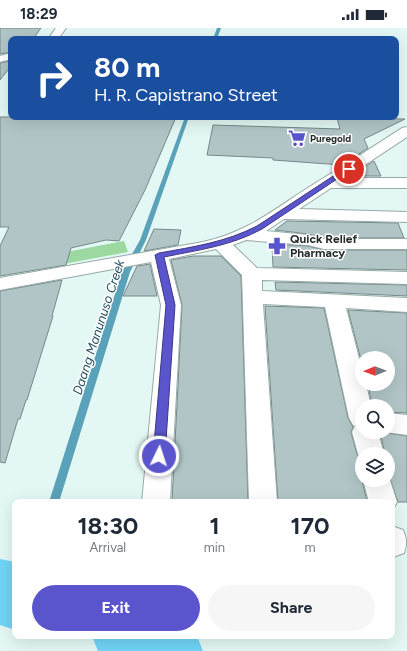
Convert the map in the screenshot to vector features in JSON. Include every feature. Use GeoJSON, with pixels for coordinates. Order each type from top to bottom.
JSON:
{"type":"FeatureCollection","features":[{"type":"Feature","properties":{"kind":"street"},"geometry":{"type":"LineString","coordinates":[[0,284],[221,244],[245,235],[281,214],[326,183],[399,141],[407,131]]}},
{"type":"Feature","properties":{"kind":"street"},"geometry":{"type":"LineString","coordinates":[[326,183],[407,183]]}},
{"type":"Feature","properties":{"kind":"street"},"geometry":{"type":"LineString","coordinates":[[281,214],[407,217]]}},
{"type":"Feature","properties":{"kind":"street"},"geometry":{"type":"LineString","coordinates":[[245,235],[308,240],[324,244],[407,244]]}},
{"type":"Feature","properties":{"kind":"street"},"geometry":{"type":"LineString","coordinates":[[221,244],[252,274],[407,278]]}},
{"type":"Feature","properties":{"kind":"street"},"geometry":{"type":"LineString","coordinates":[[142,258],[171,305],[156,499]]}},
{"type":"Feature","properties":{"kind":"street"},"geometry":{"type":"LineString","coordinates":[[252,274],[263,499]]}},
{"type":"Feature","properties":{"kind":"street"},"geometry":{"type":"LineString","coordinates":[[252,297],[407,305]]}},
{"type":"Feature","properties":{"kind":"street"},"geometry":{"type":"LineString","coordinates":[[334,302],[357,399]]}},
{"type":"Feature","properties":{"kind":"street"},"geometry":{"type":"LineString","coordinates":[[395,424],[407,425]]}},
{"type":"Feature","properties":{"kind":"street"},"geometry":{"type":"LineString","coordinates":[[379,487],[382,499]]}},
{"type":"Feature","properties":{"kind":"green space"},"geometry":{"type":"Polygon","coordinates":[[[124,241],[128,252],[31,270],[29,259],[124,241]]]}},
{"type":"Feature","properties":{"kind":"building"},"geometry":{"type":"Polygon","coordinates":[[[0,28],[41,28],[35,36],[8,36],[8,53],[0,54],[0,28]]]}},
{"type":"Feature","properties":{"kind":"building"},"geometry":{"type":"Polygon","coordinates":[[[8,62],[8,70],[0,80],[0,63],[8,62]]]}},
{"type":"Feature","properties":{"kind":"building"},"geometry":{"type":"Polygon","coordinates":[[[0,117],[8,117],[8,120],[175,120],[145,190],[119,241],[106,240],[71,248],[66,265],[0,276],[0,246],[9,227],[0,227],[0,117]]]}},
{"type":"Feature","properties":{"kind":"building"},"geometry":{"type":"Polygon","coordinates":[[[405,119],[364,139],[368,148],[342,165],[273,160],[273,158],[207,155],[213,125],[340,129],[338,120],[405,119]]]}},
{"type":"Feature","properties":{"kind":"building"},"geometry":{"type":"Polygon","coordinates":[[[374,161],[381,176],[350,176],[374,161]]]}},
{"type":"Feature","properties":{"kind":"building"},"geometry":{"type":"Polygon","coordinates":[[[287,221],[398,223],[404,238],[324,238],[308,234],[275,230],[287,221]]]}},
{"type":"Feature","properties":{"kind":"building"},"geometry":{"type":"Polygon","coordinates":[[[154,229],[181,230],[178,245],[144,251],[154,229]]]}},
{"type":"Feature","properties":{"kind":"building"},"geometry":{"type":"Polygon","coordinates":[[[272,244],[308,246],[324,250],[407,250],[407,270],[273,267],[272,244]]]}},
{"type":"Feature","properties":{"kind":"building"},"geometry":{"type":"Polygon","coordinates":[[[193,256],[221,256],[241,276],[248,499],[172,499],[182,305],[171,260],[193,256]]]}},
{"type":"Feature","properties":{"kind":"building"},"geometry":{"type":"Polygon","coordinates":[[[150,264],[157,296],[123,296],[137,266],[150,264]]]}},
{"type":"Feature","properties":{"kind":"building"},"geometry":{"type":"Polygon","coordinates":[[[62,280],[53,316],[27,400],[20,419],[18,419],[5,463],[0,462],[0,291],[62,280]]]}},
{"type":"Feature","properties":{"kind":"building"},"geometry":{"type":"Polygon","coordinates":[[[275,282],[407,285],[407,296],[276,290],[275,282]]]}},
{"type":"Feature","properties":{"kind":"building"},"geometry":{"type":"Polygon","coordinates":[[[265,306],[324,308],[348,418],[353,427],[351,432],[355,447],[355,487],[364,487],[366,499],[278,499],[265,306]]]}},
{"type":"Feature","properties":{"kind":"building"},"geometry":{"type":"Polygon","coordinates":[[[348,310],[407,313],[407,413],[395,412],[395,399],[371,399],[369,391],[395,391],[395,351],[359,351],[348,310]]]}},
{"type":"Feature","properties":{"kind":"building"},"geometry":{"type":"Polygon","coordinates":[[[395,434],[407,436],[407,502],[398,502],[393,487],[395,487],[395,447],[383,447],[382,439],[395,439],[395,434]]]}},
{"type":"Feature","properties":{"kind":"waterway","name":"Daang Manunuso Creek"},"geometry":{"type":"LineString","coordinates":[[216,36],[219,28]]}},
{"type":"Feature","properties":{"kind":"waterway","name":"Daang Manunuso Creek"},"geometry":{"type":"LineString","coordinates":[[55,499],[126,272],[143,240],[186,120]]}},
{"type":"Feature","properties":{"kind":"waterway"},"geometry":{"type":"LineString","coordinates":[[0,592],[12,595]]}},
{"type":"Feature","properties":{"kind":"waterway"},"geometry":{"type":"LineString","coordinates":[[135,639],[167,651]]}},
{"type":"Feature","properties":{"kind":"place","name":"Puregold"},"geometry":{"type":"Point","coordinates":[297,138]}},
{"type":"Feature","properties":{"kind":"place","name":"Quick Relief Pharmacy"},"geometry":{"type":"Point","coordinates":[277,246]}},
{"type":"Feature","properties":{"kind":"route"},"geometry":{"type":"LineString","coordinates":[[159,456],[171,305],[159,255],[221,244],[245,235],[259,228],[349,169]]}}]}
